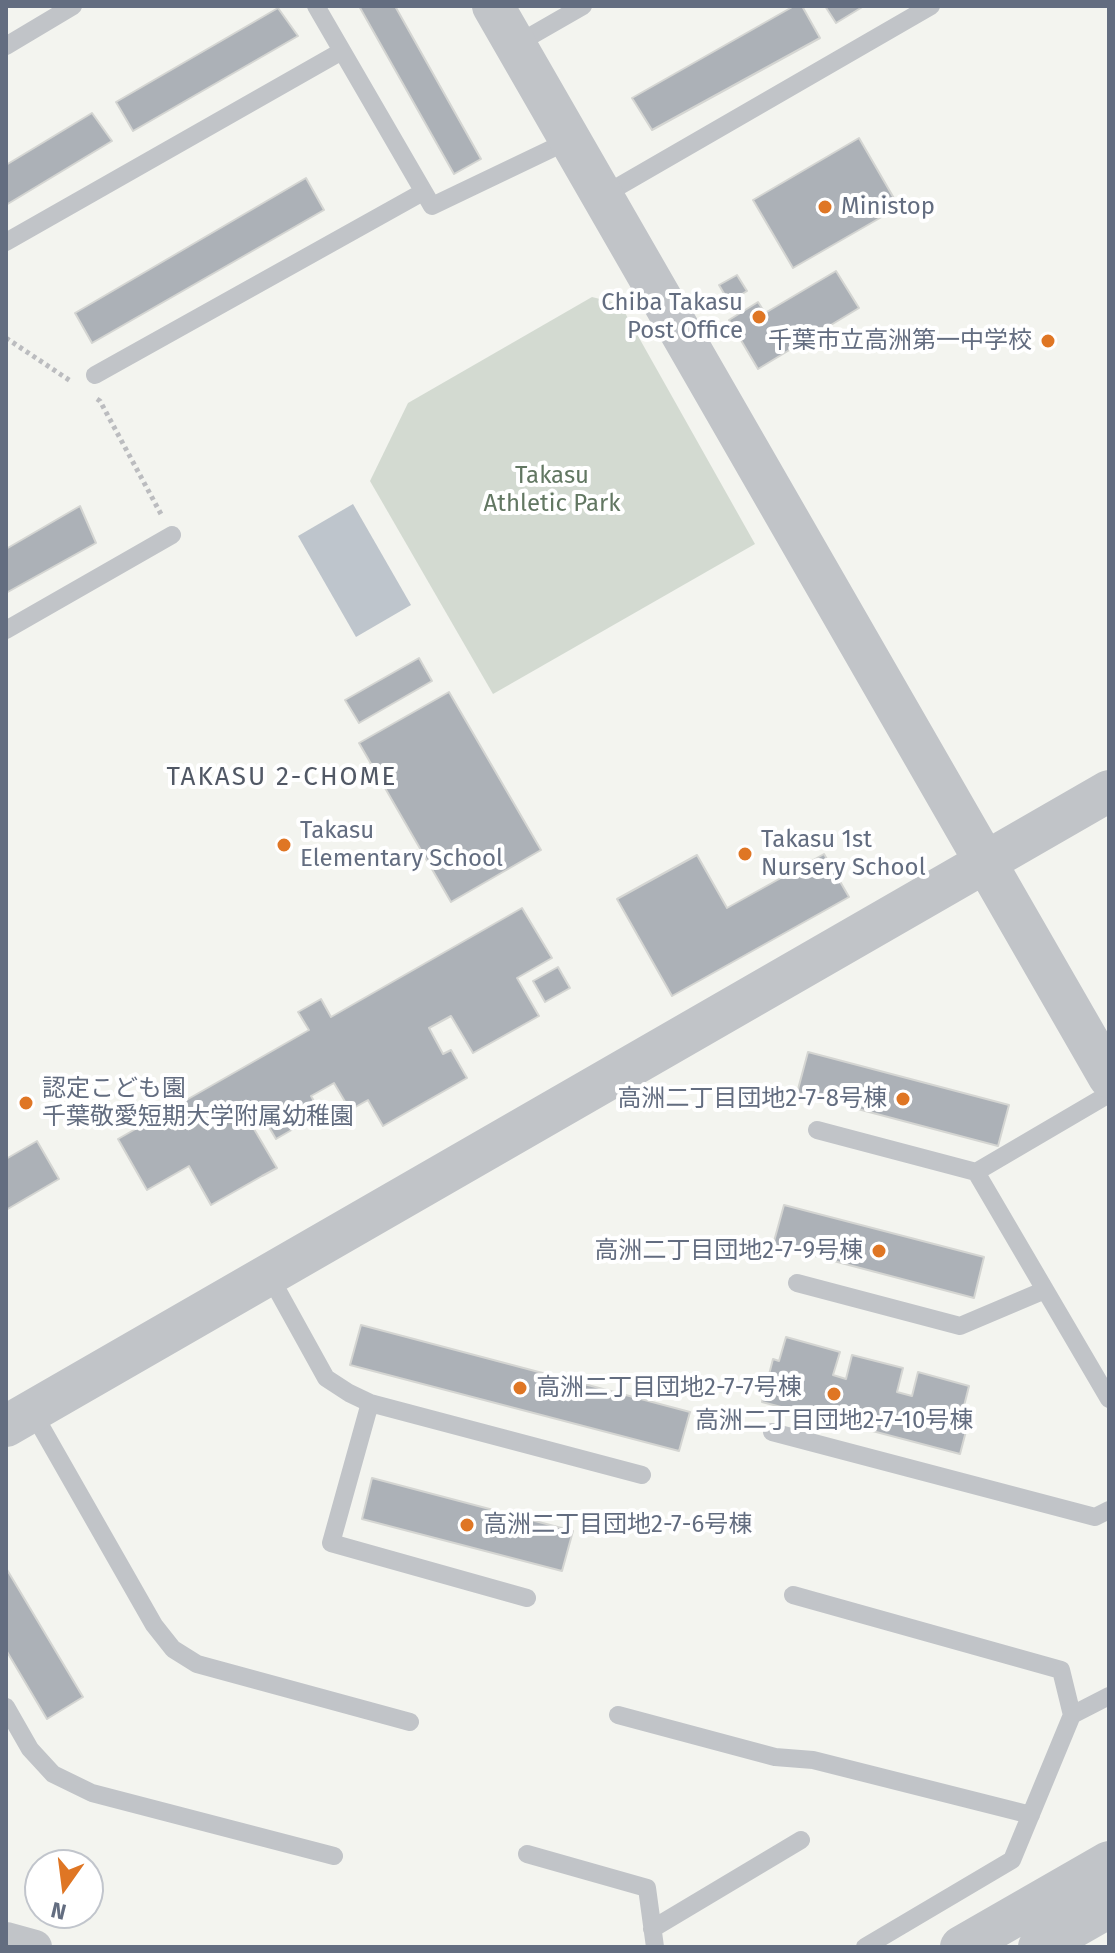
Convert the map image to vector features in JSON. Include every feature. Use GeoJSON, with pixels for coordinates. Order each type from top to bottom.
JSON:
{"type":"FeatureCollection","features":[{"type":"Feature","properties":{"kind":"street"},"geometry":{"type":"LineString","coordinates":[[493,6],[1109,1077]]}},
{"type":"Feature","properties":{"kind":"street"},"geometry":{"type":"LineString","coordinates":[[19,1419],[987,862],[1105,802]]}},
{"type":"Feature","properties":{"kind":"street"},"geometry":{"type":"LineString","coordinates":[[961,1947],[1109,1862]]}},
{"type":"Feature","properties":{"kind":"street"},"geometry":{"type":"LineString","coordinates":[[1039,1947],[1109,1907]]}},
{"type":"Feature","properties":{"kind":"street"},"geometry":{"type":"LineString","coordinates":[[6,1939],[35,1947]]}},
{"type":"Feature","properties":{"kind":"lane"},"geometry":{"type":"LineString","coordinates":[[6,46],[73,6]]}},
{"type":"Feature","properties":{"kind":"lane"},"geometry":{"type":"LineString","coordinates":[[316,6],[432,206],[570,140]]}},
{"type":"Feature","properties":{"kind":"lane"},"geometry":{"type":"LineString","coordinates":[[602,196],[931,6]]}},
{"type":"Feature","properties":{"kind":"lane"},"geometry":{"type":"LineString","coordinates":[[515,45],[574,8]]}},
{"type":"Feature","properties":{"kind":"lane"},"geometry":{"type":"LineString","coordinates":[[6,242],[342,51]]}},
{"type":"Feature","properties":{"kind":"lane"},"geometry":{"type":"LineString","coordinates":[[95,375],[423,192]]}},
{"type":"Feature","properties":{"kind":"lane"},"geometry":{"type":"LineString","coordinates":[[6,630],[172,535]]}},
{"type":"Feature","properties":{"kind":"lane"},"geometry":{"type":"LineString","coordinates":[[976,1172],[1109,1094]]}},
{"type":"Feature","properties":{"kind":"lane"},"geometry":{"type":"LineString","coordinates":[[817,1130],[976,1172],[1109,1399]]}},
{"type":"Feature","properties":{"kind":"lane"},"geometry":{"type":"LineString","coordinates":[[269,1275],[326,1378],[349,1393],[370,1403],[642,1475]]}},
{"type":"Feature","properties":{"kind":"lane"},"geometry":{"type":"LineString","coordinates":[[797,1283],[960,1326],[1045,1290]]}},
{"type":"Feature","properties":{"kind":"lane"},"geometry":{"type":"LineString","coordinates":[[370,1403],[331,1543],[527,1598]]}},
{"type":"Feature","properties":{"kind":"lane"},"geometry":{"type":"LineString","coordinates":[[19,1419],[154,1625],[173,1649],[197,1664],[410,1722]]}},
{"type":"Feature","properties":{"kind":"lane"},"geometry":{"type":"LineString","coordinates":[[772,1432],[1095,1517],[1109,1510]]}},
{"type":"Feature","properties":{"kind":"lane"},"geometry":{"type":"LineString","coordinates":[[793,1595],[1061,1670],[1072,1715],[1012,1860],[865,1947]]}},
{"type":"Feature","properties":{"kind":"lane"},"geometry":{"type":"LineString","coordinates":[[1072,1715],[1109,1696]]}},
{"type":"Feature","properties":{"kind":"lane"},"geometry":{"type":"LineString","coordinates":[[6,1707],[30,1749],[53,1774],[92,1793],[334,1856]]}},
{"type":"Feature","properties":{"kind":"lane"},"geometry":{"type":"LineString","coordinates":[[618,1715],[775,1757],[813,1760],[1031,1815]]}},
{"type":"Feature","properties":{"kind":"lane"},"geometry":{"type":"LineString","coordinates":[[527,1854],[647,1888],[654,1938],[801,1840]]}},
{"type":"Feature","properties":{"kind":"path"},"geometry":{"type":"LineString","coordinates":[[6,338],[76,385]]}},
{"type":"Feature","properties":{"kind":"path"},"geometry":{"type":"LineString","coordinates":[[88,393],[100,401],[172,535]]}},
{"type":"Feature","properties":{"kind":"green space","name":"Takasu Athletic Park"},"geometry":{"type":"Polygon","coordinates":[[[592,297],[620,304],[755,544],[493,694],[370,481],[408,403],[592,297]]]}},
{"type":"Feature","properties":{"kind":"shaded area"},"geometry":{"type":"Polygon","coordinates":[[[353,504],[411,605],[356,637],[298,536],[353,504]]]}},
{"type":"Feature","properties":{"kind":"building"},"geometry":{"type":"Polygon","coordinates":[[[359,6],[395,6],[481,159],[454,174],[359,6]]]}},
{"type":"Feature","properties":{"kind":"building"},"geometry":{"type":"Polygon","coordinates":[[[794,6],[802,6],[820,38],[652,130],[632,98],[794,6]]]}},
{"type":"Feature","properties":{"kind":"building"},"geometry":{"type":"Polygon","coordinates":[[[825,6],[864,6],[836,23],[825,6]]]}},
{"type":"Feature","properties":{"kind":"building"},"geometry":{"type":"Polygon","coordinates":[[[278,8],[298,36],[133,131],[116,102],[278,8]]]}},
{"type":"Feature","properties":{"kind":"building"},"geometry":{"type":"Polygon","coordinates":[[[92,113],[112,141],[6,205],[6,165],[92,113]]]}},
{"type":"Feature","properties":{"kind":"building"},"geometry":{"type":"Polygon","coordinates":[[[859,138],[899,207],[793,268],[753,200],[859,138]]]}},
{"type":"Feature","properties":{"kind":"building"},"geometry":{"type":"Polygon","coordinates":[[[306,178],[324,210],[92,343],[75,313],[306,178]]]}},
{"type":"Feature","properties":{"kind":"building"},"geometry":{"type":"Polygon","coordinates":[[[836,271],[859,308],[758,369],[729,320],[758,302],[765,313],[836,271]]]}},
{"type":"Feature","properties":{"kind":"building"},"geometry":{"type":"Polygon","coordinates":[[[737,275],[747,291],[729,302],[719,285],[737,275]]]}},
{"type":"Feature","properties":{"kind":"building"},"geometry":{"type":"Polygon","coordinates":[[[80,506],[96,543],[6,593],[6,549],[80,506]]]}},
{"type":"Feature","properties":{"kind":"building"},"geometry":{"type":"Polygon","coordinates":[[[419,658],[432,681],[359,723],[345,700],[419,658]]]}},
{"type":"Feature","properties":{"kind":"building"},"geometry":{"type":"Polygon","coordinates":[[[449,692],[541,850],[451,902],[359,743],[449,692]]]}},
{"type":"Feature","properties":{"kind":"building"},"geometry":{"type":"Polygon","coordinates":[[[824,854],[849,897],[672,996],[617,899],[697,855],[727,908],[824,854]]]}},
{"type":"Feature","properties":{"kind":"building"},"geometry":{"type":"Polygon","coordinates":[[[522,908],[552,958],[517,978],[539,1016],[473,1053],[451,1016],[429,1028],[443,1054],[451,1050],[467,1078],[383,1126],[368,1100],[350,1110],[334,1083],[311,1096],[321,1113],[276,1139],[266,1122],[254,1129],[277,1168],[211,1205],[189,1166],[147,1190],[118,1139],[309,1030],[298,1012],[321,999],[331,1017],[522,908]]]}},
{"type":"Feature","properties":{"kind":"building"},"geometry":{"type":"Polygon","coordinates":[[[558,967],[570,988],[545,1002],[533,981],[558,967]]]}},
{"type":"Feature","properties":{"kind":"building","name":"高洲二丁目団地2-7-8号棟"},"geometry":{"type":"Polygon","coordinates":[[[808,1052],[1009,1105],[998,1146],[797,1093],[808,1052]]]}},
{"type":"Feature","properties":{"kind":"building"},"geometry":{"type":"Polygon","coordinates":[[[37,1141],[59,1179],[6,1210],[6,1159],[37,1141]]]}},
{"type":"Feature","properties":{"kind":"building","name":"高洲二丁目団地2-7-9号棟"},"geometry":{"type":"Polygon","coordinates":[[[784,1205],[984,1257],[974,1298],[773,1245],[784,1205]]]}},
{"type":"Feature","properties":{"kind":"building","name":"高洲二丁目団地2-7-7号棟"},"geometry":{"type":"Polygon","coordinates":[[[361,1325],[690,1412],[679,1451],[350,1365],[361,1325]]]}},
{"type":"Feature","properties":{"kind":"building","name":"高洲二丁目団地2-7-10号棟"},"geometry":{"type":"Polygon","coordinates":[[[786,1337],[840,1352],[833,1375],[846,1379],[852,1355],[903,1368],[897,1392],[912,1396],[918,1372],[969,1386],[963,1410],[971,1412],[960,1454],[762,1402],[773,1359],[779,1361],[786,1337]]]}},
{"type":"Feature","properties":{"kind":"building","name":"高洲二丁目団地2-7-6号棟"},"geometry":{"type":"Polygon","coordinates":[[[372,1478],[573,1531],[562,1571],[362,1519],[372,1478]]]}},
{"type":"Feature","properties":{"kind":"building"},"geometry":{"type":"Polygon","coordinates":[[[6,1568],[83,1697],[47,1719],[6,1650],[6,1568]]]}},
{"type":"Feature","properties":{"kind":"place","name":"Ministop"},"geometry":{"type":"Point","coordinates":[825,207]}},
{"type":"Feature","properties":{"kind":"place","name":"Chiba Takasu Post Office"},"geometry":{"type":"Point","coordinates":[759,317]}},
{"type":"Feature","properties":{"kind":"place","name":"千葉市立高洲第一中学校"},"geometry":{"type":"Point","coordinates":[1048,341]}},
{"type":"Feature","properties":{"kind":"place","name":"Takasu Elementary School"},"geometry":{"type":"Point","coordinates":[284,845]}},
{"type":"Feature","properties":{"kind":"place","name":"Takasu 1st Nursery School"},"geometry":{"type":"Point","coordinates":[745,854]}},
{"type":"Feature","properties":{"kind":"place","name":"高洲二丁目団地2-7-8号棟"},"geometry":{"type":"Point","coordinates":[903,1099]}},
{"type":"Feature","properties":{"kind":"place","name":"認定こども園 千葉敬愛短期大学附属幼稚園"},"geometry":{"type":"Point","coordinates":[26,1103]}},
{"type":"Feature","properties":{"kind":"place","name":"高洲二丁目団地2-7-9号棟"},"geometry":{"type":"Point","coordinates":[879,1251]}},
{"type":"Feature","properties":{"kind":"place","name":"高洲二丁目団地2-7-7号棟"},"geometry":{"type":"Point","coordinates":[520,1388]}},
{"type":"Feature","properties":{"kind":"place","name":"高洲二丁目団地2-7-10号棟"},"geometry":{"type":"Point","coordinates":[834,1394]}},
{"type":"Feature","properties":{"kind":"place","name":"高洲二丁目団地2-7-6号棟"},"geometry":{"type":"Point","coordinates":[467,1525]}},
{"type":"Feature","properties":{"kind":"district","name":"TAKASU 2-CHOME"},"geometry":{"type":"Point","coordinates":[282,778]}}]}
